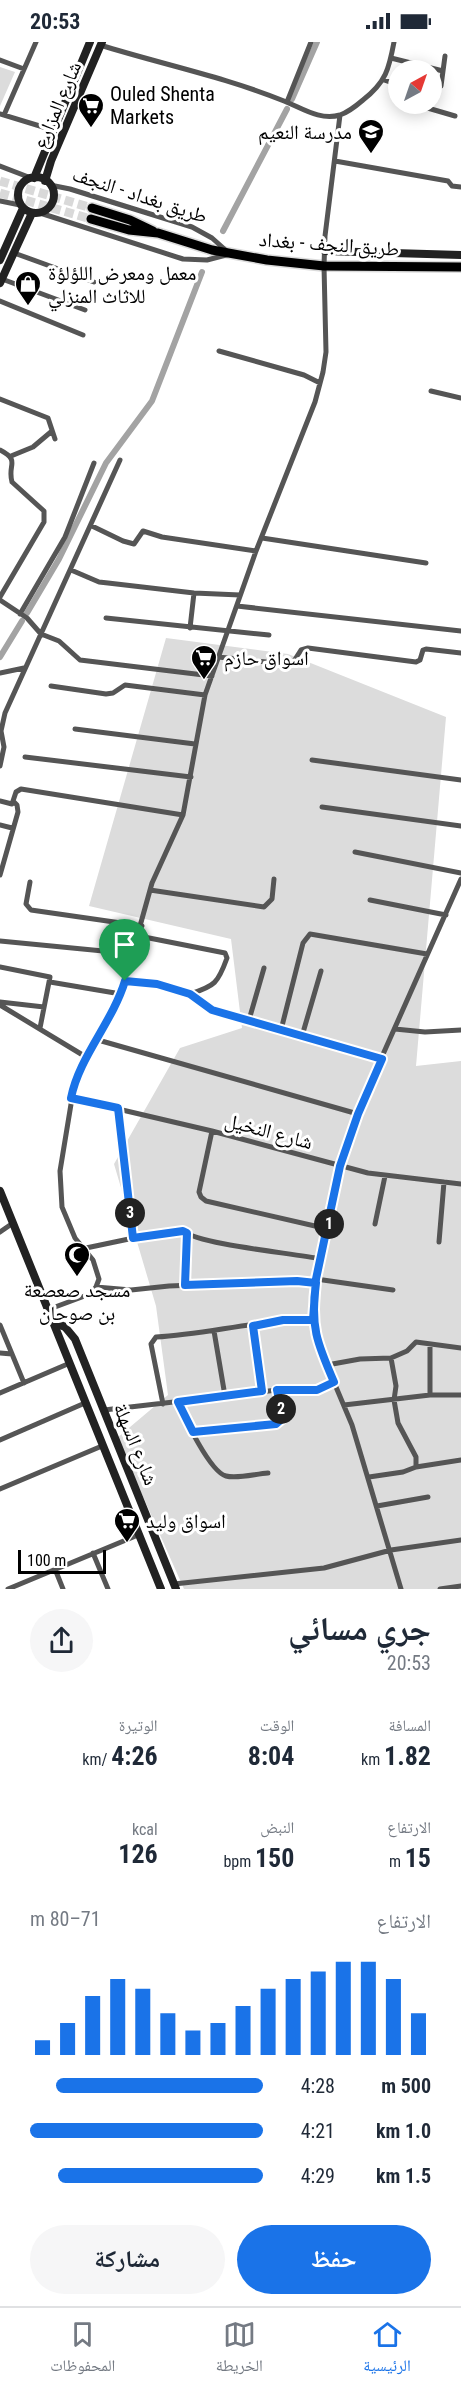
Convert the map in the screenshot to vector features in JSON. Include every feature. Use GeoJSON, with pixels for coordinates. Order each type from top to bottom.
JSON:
{"type":"FeatureCollection","features":[{"type":"Feature","properties":{"kind":"main road","name":"شارع المزارع"},"geometry":{"type":"LineString","coordinates":[[32,178],[90,42]]}},
{"type":"Feature","properties":{"kind":"main road","name":"شارع المزارع"},"geometry":{"type":"LineString","coordinates":[[48,183],[51,161],[101,44]]}},
{"type":"Feature","properties":{"kind":"main road"},"geometry":{"type":"LineString","coordinates":[[0,260],[22,206],[18,190],[22,184],[32,178],[48,183],[53,192],[50,207],[36,213],[1,281]]}},
{"type":"Feature","properties":{"kind":"main road"},"geometry":{"type":"LineString","coordinates":[[22,206],[36,213]]}},
{"type":"Feature","properties":{"kind":"main road","name":"طريق بغداد - النجف"},"geometry":{"type":"LineString","coordinates":[[92,208],[130,220],[158,233]]}},
{"type":"Feature","properties":{"kind":"main road","name":"طريق النجف - بغداد"},"geometry":{"type":"LineString","coordinates":[[91,219],[129,230],[158,233],[230,254],[324,266],[461,267]]}},
{"type":"Feature","properties":{"kind":"main road"},"geometry":{"type":"LineString","coordinates":[[325,251],[461,255]]}},
{"type":"Feature","properties":{"kind":"main road","name":"شارع السهلة"},"geometry":{"type":"LineString","coordinates":[[0,1191],[161,1589]]}},
{"type":"Feature","properties":{"kind":"main road","name":"شارع السهلة"},"geometry":{"type":"LineString","coordinates":[[52,1321],[65,1327],[75,1339],[175,1586]]}},
{"type":"Feature","properties":{"kind":"street"},"geometry":{"type":"LineString","coordinates":[[36,42],[2,114],[53,130]]}},
{"type":"Feature","properties":{"kind":"street"},"geometry":{"type":"LineString","coordinates":[[287,102],[311,42]]}},
{"type":"Feature","properties":{"kind":"street"},"geometry":{"type":"LineString","coordinates":[[101,44],[263,93],[326,117],[340,116],[360,103],[384,80],[394,42]]}},
{"type":"Feature","properties":{"kind":"street"},"geometry":{"type":"LineString","coordinates":[[442,70],[445,56]]}},
{"type":"Feature","properties":{"kind":"street"},"geometry":{"type":"LineString","coordinates":[[391,58],[400,60]]}},
{"type":"Feature","properties":{"kind":"street"},"geometry":{"type":"LineString","coordinates":[[0,60],[24,69]]}},
{"type":"Feature","properties":{"kind":"street"},"geometry":{"type":"LineString","coordinates":[[384,80],[388,81]]}},
{"type":"Feature","properties":{"kind":"street"},"geometry":{"type":"LineString","coordinates":[[442,112],[455,116]]}},
{"type":"Feature","properties":{"kind":"street"},"geometry":{"type":"LineString","coordinates":[[47,1310],[90,1294],[99,1279],[98,1271],[86,1248],[75,1238],[65,1220],[60,1189],[60,1171],[71,1098],[86,1057],[98,1040],[121,994],[142,926],[150,890],[183,815],[205,695],[256,551],[315,402],[320,383],[326,352],[325,251],[340,116]]}},
{"type":"Feature","properties":{"kind":"street"},"geometry":{"type":"LineString","coordinates":[[335,161],[448,181],[452,186],[461,188]]}},
{"type":"Feature","properties":{"kind":"street"},"geometry":{"type":"LineString","coordinates":[[0,166],[32,178]]}},
{"type":"Feature","properties":{"kind":"street","name":"طريق بغداد - النجف"},"geometry":{"type":"LineString","coordinates":[[48,183],[192,227],[213,238],[230,254]]}},
{"type":"Feature","properties":{"kind":"street"},"geometry":{"type":"LineString","coordinates":[[0,201],[22,206]]}},
{"type":"Feature","properties":{"kind":"street"},"geometry":{"type":"LineString","coordinates":[[36,213],[183,259],[207,260],[230,254]]}},
{"type":"Feature","properties":{"kind":"street"},"geometry":{"type":"LineString","coordinates":[[14,253],[94,282]]}},
{"type":"Feature","properties":{"kind":"street"},"geometry":{"type":"LineString","coordinates":[[1,281],[85,310]]}},
{"type":"Feature","properties":{"kind":"street"},"geometry":{"type":"LineString","coordinates":[[0,301],[83,336]]}},
{"type":"Feature","properties":{"kind":"street"},"geometry":{"type":"LineString","coordinates":[[219,351],[304,375],[320,383]]}},
{"type":"Feature","properties":{"kind":"street"},"geometry":{"type":"LineString","coordinates":[[431,391],[461,398]]}},
{"type":"Feature","properties":{"kind":"street"},"geometry":{"type":"LineString","coordinates":[[0,399],[48,418],[55,439]]}},
{"type":"Feature","properties":{"kind":"street"},"geometry":{"type":"LineString","coordinates":[[10,456],[33,447],[52,431]]}},
{"type":"Feature","properties":{"kind":"street"},"geometry":{"type":"LineString","coordinates":[[0,450],[10,456],[14,462],[10,476],[12,482],[44,511],[44,522],[0,598],[40,634],[59,641],[80,660],[212,676]]}},
{"type":"Feature","properties":{"kind":"street"},"geometry":{"type":"LineString","coordinates":[[0,766],[1,731],[5,713],[92,526],[120,460]]}},
{"type":"Feature","properties":{"kind":"street"},"geometry":{"type":"LineString","coordinates":[[20,614],[65,537],[94,463]]}},
{"type":"Feature","properties":{"kind":"street"},"geometry":{"type":"LineString","coordinates":[[92,526],[134,544],[142,531],[162,537],[256,551]]}},
{"type":"Feature","properties":{"kind":"street"},"geometry":{"type":"LineString","coordinates":[[262,538],[426,563]]}},
{"type":"Feature","properties":{"kind":"street"},"geometry":{"type":"LineString","coordinates":[[71,570],[99,582],[194,593],[240,595]]}},
{"type":"Feature","properties":{"kind":"street"},"geometry":{"type":"LineString","coordinates":[[190,628],[194,593]]}},
{"type":"Feature","properties":{"kind":"street"},"geometry":{"type":"LineString","coordinates":[[237,606],[461,632]]}},
{"type":"Feature","properties":{"kind":"street"},"geometry":{"type":"LineString","coordinates":[[106,618],[269,635]]}},
{"type":"Feature","properties":{"kind":"street"},"geometry":{"type":"LineString","coordinates":[[218,657],[287,664],[294,661],[301,650],[308,648],[416,662],[420,660],[423,650],[426,649],[461,653]]}},
{"type":"Feature","properties":{"kind":"street"},"geometry":{"type":"LineString","coordinates":[[0,673],[24,668]]}},
{"type":"Feature","properties":{"kind":"street"},"geometry":{"type":"LineString","coordinates":[[51,686],[106,694],[113,693],[125,685],[205,695]]}},
{"type":"Feature","properties":{"kind":"street"},"geometry":{"type":"LineString","coordinates":[[75,729],[195,744]]}},
{"type":"Feature","properties":{"kind":"street"},"geometry":{"type":"LineString","coordinates":[[25,756],[191,777]]}},
{"type":"Feature","properties":{"kind":"street"},"geometry":{"type":"LineString","coordinates":[[312,760],[461,780]]}},
{"type":"Feature","properties":{"kind":"street"},"geometry":{"type":"LineString","coordinates":[[0,875],[18,812],[14,802],[16,792],[21,789],[183,815]]}},
{"type":"Feature","properties":{"kind":"street"},"geometry":{"type":"LineString","coordinates":[[0,801],[9,804],[14,802]]}},
{"type":"Feature","properties":{"kind":"street"},"geometry":{"type":"LineString","coordinates":[[322,807],[461,826]]}},
{"type":"Feature","properties":{"kind":"street"},"geometry":{"type":"LineString","coordinates":[[0,825],[12,828]]}},
{"type":"Feature","properties":{"kind":"street"},"geometry":{"type":"LineString","coordinates":[[355,852],[461,873]]}},
{"type":"Feature","properties":{"kind":"street"},"geometry":{"type":"LineString","coordinates":[[150,890],[264,908],[272,899],[274,879]]}},
{"type":"Feature","properties":{"kind":"street"},"geometry":{"type":"LineString","coordinates":[[401,1589],[369,1477],[344,1405],[320,1349],[313,1320],[316,1281],[340,1166],[358,1114],[461,879]]}},
{"type":"Feature","properties":{"kind":"street"},"geometry":{"type":"LineString","coordinates":[[30,882],[26,904],[31,910],[142,926]]}},
{"type":"Feature","properties":{"kind":"street"},"geometry":{"type":"LineString","coordinates":[[370,900],[446,915]]}},
{"type":"Feature","properties":{"kind":"street"},"geometry":{"type":"LineString","coordinates":[[281,1030],[303,944],[310,934],[427,954]]}},
{"type":"Feature","properties":{"kind":"street"},"geometry":{"type":"LineString","coordinates":[[139,936],[225,952],[227,958],[220,978],[212,987],[190,994]]}},
{"type":"Feature","properties":{"kind":"street"},"geometry":{"type":"LineString","coordinates":[[0,941],[134,954]]}},
{"type":"Feature","properties":{"kind":"street"},"geometry":{"type":"LineString","coordinates":[[0,967],[50,976],[40,1028]]}},
{"type":"Feature","properties":{"kind":"street"},"geometry":{"type":"LineString","coordinates":[[249,1020],[264,968]]}},
{"type":"Feature","properties":{"kind":"street"},"geometry":{"type":"LineString","coordinates":[[302,1036],[321,971]]}},
{"type":"Feature","properties":{"kind":"street"},"geometry":{"type":"LineString","coordinates":[[125,981],[157,984],[190,994],[212,1010],[382,1059]]}},
{"type":"Feature","properties":{"kind":"street"},"geometry":{"type":"LineString","coordinates":[[50,982],[121,994]]}},
{"type":"Feature","properties":{"kind":"street"},"geometry":{"type":"LineString","coordinates":[[0,1003],[44,1007]]}},
{"type":"Feature","properties":{"kind":"street"},"geometry":{"type":"LineString","coordinates":[[0,1003],[86,1057]]}},
{"type":"Feature","properties":{"kind":"street"},"geometry":{"type":"LineString","coordinates":[[395,1029],[425,1032],[461,1030]]}},
{"type":"Feature","properties":{"kind":"street"},"geometry":{"type":"LineString","coordinates":[[98,1040],[358,1114]]}},
{"type":"Feature","properties":{"kind":"street","name":"شارع النخيل"},"geometry":{"type":"LineString","coordinates":[[71,1098],[212,1131],[385,1176],[461,1184]]}},
{"type":"Feature","properties":{"kind":"street"},"geometry":{"type":"LineString","coordinates":[[118,1108],[133,1238]]}},
{"type":"Feature","properties":{"kind":"street"},"geometry":{"type":"LineString","coordinates":[[212,1131],[199,1192],[206,1202],[328,1229]]}},
{"type":"Feature","properties":{"kind":"street"},"geometry":{"type":"LineString","coordinates":[[375,1224],[385,1176]]}},
{"type":"Feature","properties":{"kind":"street"},"geometry":{"type":"LineString","coordinates":[[439,1242],[444,1182]]}},
{"type":"Feature","properties":{"kind":"street"},"geometry":{"type":"LineString","coordinates":[[0,1232],[13,1223]]}},
{"type":"Feature","properties":{"kind":"street"},"geometry":{"type":"LineString","coordinates":[[86,1248],[183,1231],[188,1236],[321,1259]]}},
{"type":"Feature","properties":{"kind":"street"},"geometry":{"type":"LineString","coordinates":[[185,1285],[188,1236]]}},
{"type":"Feature","properties":{"kind":"street"},"geometry":{"type":"LineString","coordinates":[[96,1287],[131,1290],[185,1285],[316,1281],[393,1290]]}},
{"type":"Feature","properties":{"kind":"street"},"geometry":{"type":"LineString","coordinates":[[163,1404],[151,1344],[154,1338],[283,1320],[313,1320]]}},
{"type":"Feature","properties":{"kind":"street"},"geometry":{"type":"LineString","coordinates":[[0,1325],[24,1383]]}},
{"type":"Feature","properties":{"kind":"street"},"geometry":{"type":"LineString","coordinates":[[253,1326],[262,1391]]}},
{"type":"Feature","properties":{"kind":"street"},"geometry":{"type":"LineString","coordinates":[[214,1331],[225,1396]]}},
{"type":"Feature","properties":{"kind":"street"},"geometry":{"type":"LineString","coordinates":[[327,1365],[360,1359],[391,1358],[407,1351],[416,1342],[461,1348]]}},
{"type":"Feature","properties":{"kind":"street"},"geometry":{"type":"LineString","coordinates":[[430,1344],[430,1395]]}},
{"type":"Feature","properties":{"kind":"street"},"geometry":{"type":"LineString","coordinates":[[0,1353],[12,1354]]}},
{"type":"Feature","properties":{"kind":"street"},"geometry":{"type":"LineString","coordinates":[[391,1358],[396,1386],[394,1400],[398,1423],[416,1457],[416,1467]]}},
{"type":"Feature","properties":{"kind":"street"},"geometry":{"type":"LineString","coordinates":[[0,1393],[70,1363]]}},
{"type":"Feature","properties":{"kind":"street"},"geometry":{"type":"LineString","coordinates":[[105,1410],[262,1391],[317,1390],[334,1382]]}},
{"type":"Feature","properties":{"kind":"street"},"geometry":{"type":"LineString","coordinates":[[193,1432],[276,1424],[283,1418],[277,1390]]}},
{"type":"Feature","properties":{"kind":"street"},"geometry":{"type":"LineString","coordinates":[[344,1405],[430,1395],[461,1395]]}},
{"type":"Feature","properties":{"kind":"street"},"geometry":{"type":"LineString","coordinates":[[178,1402],[193,1432],[217,1470],[224,1475],[268,1473]]}},
{"type":"Feature","properties":{"kind":"street"},"geometry":{"type":"LineString","coordinates":[[0,1440],[85,1403]]}},
{"type":"Feature","properties":{"kind":"street"},"geometry":{"type":"LineString","coordinates":[[0,1490],[102,1446]]}},
{"type":"Feature","properties":{"kind":"street"},"geometry":{"type":"LineString","coordinates":[[369,1477],[461,1460]]}},
{"type":"Feature","properties":{"kind":"street"},"geometry":{"type":"LineString","coordinates":[[377,1506],[428,1497]]}},
{"type":"Feature","properties":{"kind":"street"},"geometry":{"type":"LineString","coordinates":[[8,1589],[138,1535]]}},
{"type":"Feature","properties":{"kind":"street"},"geometry":{"type":"LineString","coordinates":[[175,1586],[324,1568],[391,1550],[461,1540]]}},
{"type":"Feature","properties":{"kind":"street"},"geometry":{"type":"LineString","coordinates":[[93,1553],[108,1589]]}},
{"type":"Feature","properties":{"kind":"street"},"geometry":{"type":"LineString","coordinates":[[55,1569],[63,1589]]}},
{"type":"Feature","properties":{"kind":"street"},"geometry":{"type":"LineString","coordinates":[[440,1589],[461,1586]]}},
{"type":"Feature","properties":{"kind":"shaded area"},"geometry":{"type":"Polygon","coordinates":[[[0,67],[15,72],[0,106],[0,67]]]}},
{"type":"Feature","properties":{"kind":"shaded area"},"geometry":{"type":"Polygon","coordinates":[[[166,638],[288,654],[446,717],[416,1066],[461,1061],[461,1589],[184,1589],[117,1438],[168,1395],[156,1306],[114,1164],[180,1048],[242,1028],[231,939],[89,906],[166,638]]]}},
{"type":"Feature","properties":{"kind":"waterway"},"geometry":{"type":"LineString","coordinates":[[292,99],[317,42]]}},
{"type":"Feature","properties":{"kind":"waterway"},"geometry":{"type":"LineString","coordinates":[[223,231],[287,109]]}},
{"type":"Feature","properties":{"kind":"waterway"},"geometry":{"type":"LineString","coordinates":[[27,613],[59,559],[106,463],[152,401],[202,272]]}},
{"type":"Feature","properties":{"kind":"waterway"},"geometry":{"type":"LineString","coordinates":[[0,657],[22,621]]}},
{"type":"Feature","properties":{"kind":"tunnel"},"geometry":{"type":"LineString","coordinates":[[0,181],[92,208]]}},
{"type":"Feature","properties":{"kind":"tunnel"},"geometry":{"type":"LineString","coordinates":[[0,193],[91,219]]}},
{"type":"Feature","properties":{"kind":"place","name":"Ouled Shenta Markets"},"geometry":{"type":"Point","coordinates":[91,129]}},
{"type":"Feature","properties":{"kind":"place","name":"مدرسة النعيم"},"geometry":{"type":"Point","coordinates":[371,155]}},
{"type":"Feature","properties":{"kind":"place","name":"معمل ومعرض اللؤلؤة للاثاث المنزلي"},"geometry":{"type":"Point","coordinates":[28,307]}},
{"type":"Feature","properties":{"kind":"place","name":"اسواق حازم"},"geometry":{"type":"Point","coordinates":[204,681]}},
{"type":"Feature","properties":{"kind":"place","name":"مسجد صعصعة بن صوحان"},"geometry":{"type":"Point","coordinates":[77,1278]}},
{"type":"Feature","properties":{"kind":"place","name":"اسواق وليد"},"geometry":{"type":"Point","coordinates":[127,1544]}},
{"type":"Feature","properties":{"kind":"route"},"geometry":{"type":"LineString","coordinates":[[125,981],[104,1030],[86,1057],[71,1098],[118,1108],[133,1238],[183,1231],[187,1233],[185,1285],[297,1281],[316,1283],[312,1310],[314,1329],[334,1382],[317,1390],[299,1388],[277,1390],[283,1418],[276,1424],[193,1432],[178,1402],[262,1391],[253,1326],[283,1320],[313,1320],[312,1310],[316,1279],[340,1166],[368,1088],[382,1059],[212,1010],[190,994],[157,984],[125,981]]}}]}
